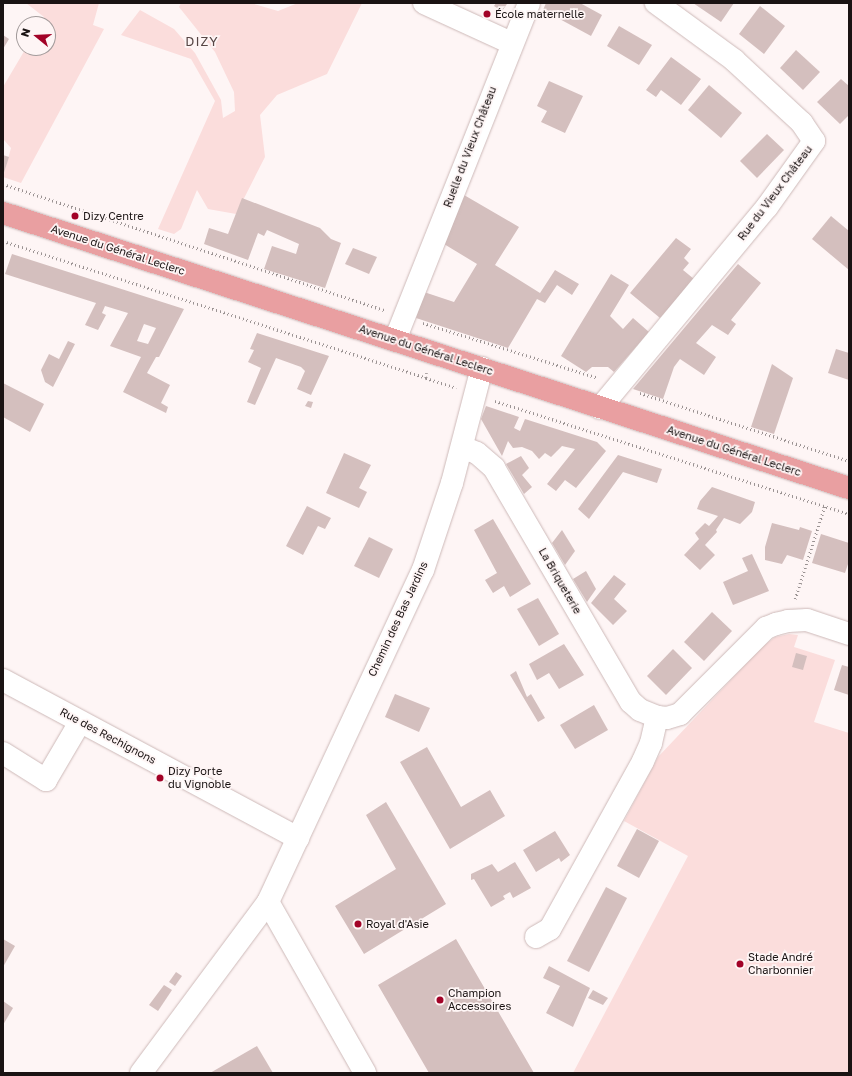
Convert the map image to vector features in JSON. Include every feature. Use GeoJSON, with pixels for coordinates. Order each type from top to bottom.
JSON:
{"type":"FeatureCollection","features":[{"type":"Feature","properties":{"kind":"main road","name":"Avenue du Général Leclerc"},"geometry":{"type":"LineString","coordinates":[[3,213],[841,486]]}},
{"type":"Feature","properties":{"kind":"street"},"geometry":{"type":"LineString","coordinates":[[424,3],[511,43]]}},
{"type":"Feature","properties":{"kind":"street","name":"Ruelle du Vieux Château"},"geometry":{"type":"LineString","coordinates":[[395,340],[511,43],[529,3]]}},
{"type":"Feature","properties":{"kind":"street","name":"Rue du Vieux Château"},"geometry":{"type":"LineString","coordinates":[[600,408],[621,385],[767,207],[814,141],[802,123],[734,60],[656,3]]}},
{"type":"Feature","properties":{"kind":"street","name":"Chemin des Bas Jardins"},"geometry":{"type":"LineString","coordinates":[[142,1073],[268,902],[423,570],[462,447],[482,368]]}},
{"type":"Feature","properties":{"kind":"street","name":"La Briqueterie"},"geometry":{"type":"LineString","coordinates":[[462,447],[477,453],[494,468],[631,702],[640,710],[657,717],[667,718],[680,714],[766,628],[788,620],[807,620],[849,634]]}},
{"type":"Feature","properties":{"kind":"street","name":"Rue des Rechignons"},"geometry":{"type":"LineString","coordinates":[[3,680],[298,838]]}},
{"type":"Feature","properties":{"kind":"street"},"geometry":{"type":"LineString","coordinates":[[536,937],[550,929],[643,761],[651,743],[657,717]]}},
{"type":"Feature","properties":{"kind":"street"},"geometry":{"type":"LineString","coordinates":[[3,753],[46,780],[80,722]]}},
{"type":"Feature","properties":{"kind":"street"},"geometry":{"type":"LineString","coordinates":[[268,902],[365,1073]]}},
{"type":"Feature","properties":{"kind":"path"},"geometry":{"type":"LineString","coordinates":[[3,184],[271,274],[350,297],[404,317],[621,385],[849,461]]}},
{"type":"Feature","properties":{"kind":"path"},"geometry":{"type":"LineString","coordinates":[[3,241],[475,395],[849,514]]}},
{"type":"Feature","properties":{"kind":"path"},"geometry":{"type":"LineString","coordinates":[[426,378],[442,329]]}},
{"type":"Feature","properties":{"kind":"path"},"geometry":{"type":"LineString","coordinates":[[788,620],[824,506],[841,486]]}},
{"type":"Feature","properties":{"kind":"shaded area"},"geometry":{"type":"Polygon","coordinates":[[[26,3],[99,3],[93,25],[104,29],[21,183],[3,177],[11,148],[3,139],[3,87],[21,56],[56,56],[56,16],[43,16],[26,3]]]}},
{"type":"Feature","properties":{"kind":"shaded area"},"geometry":{"type":"Polygon","coordinates":[[[181,3],[251,3],[278,11],[298,3],[362,3],[327,74],[277,95],[260,115],[265,157],[236,214],[208,209],[197,190],[181,229],[174,234],[158,229],[215,101],[191,59],[121,35],[140,10],[174,29],[195,53],[221,100],[223,118],[235,111],[234,92],[215,52],[179,7],[181,3]]]}},
{"type":"Feature","properties":{"kind":"shaded area","name":"Stade André Charbonnier"},"geometry":{"type":"Polygon","coordinates":[[[789,634],[798,635],[794,647],[835,660],[814,722],[849,733],[849,1073],[573,1073],[688,856],[624,821],[658,757],[762,647],[775,637],[789,634]]]}},
{"type":"Feature","properties":{"kind":"building"},"geometry":{"type":"Polygon","coordinates":[[[496,3],[507,4],[502,11],[494,6],[496,3]]]}},
{"type":"Feature","properties":{"kind":"building"},"geometry":{"type":"Polygon","coordinates":[[[546,3],[580,3],[602,15],[591,36],[543,10],[546,3]]]}},
{"type":"Feature","properties":{"kind":"building"},"geometry":{"type":"Polygon","coordinates":[[[693,3],[734,3],[721,22],[693,3]]]}},
{"type":"Feature","properties":{"kind":"building"},"geometry":{"type":"Polygon","coordinates":[[[760,6],[785,26],[764,54],[739,34],[760,6]]]}},
{"type":"Feature","properties":{"kind":"building"},"geometry":{"type":"Polygon","coordinates":[[[619,26],[652,45],[639,65],[607,46],[619,26]]]}},
{"type":"Feature","properties":{"kind":"building"},"geometry":{"type":"Polygon","coordinates":[[[3,35],[9,39],[3,49],[3,35]]]}},
{"type":"Feature","properties":{"kind":"building"},"geometry":{"type":"Polygon","coordinates":[[[796,50],[820,72],[803,90],[780,68],[796,50]]]}},
{"type":"Feature","properties":{"kind":"building"},"geometry":{"type":"Polygon","coordinates":[[[671,57],[701,79],[681,105],[661,90],[656,97],[646,90],[671,57]]]}},
{"type":"Feature","properties":{"kind":"building"},"geometry":{"type":"Polygon","coordinates":[[[841,79],[849,86],[849,115],[840,124],[817,102],[841,79]]]}},
{"type":"Feature","properties":{"kind":"building"},"geometry":{"type":"Polygon","coordinates":[[[549,81],[583,96],[565,133],[541,122],[547,111],[537,106],[549,81]]]}},
{"type":"Feature","properties":{"kind":"building"},"geometry":{"type":"Polygon","coordinates":[[[709,85],[742,113],[721,138],[688,110],[709,85]]]}},
{"type":"Feature","properties":{"kind":"building"},"geometry":{"type":"Polygon","coordinates":[[[767,134],[784,150],[757,178],[740,161],[767,134]]]}},
{"type":"Feature","properties":{"kind":"building"},"geometry":{"type":"Polygon","coordinates":[[[3,155],[9,157],[3,176],[3,155]]]}},
{"type":"Feature","properties":{"kind":"building"},"geometry":{"type":"Polygon","coordinates":[[[464,195],[519,227],[495,265],[540,293],[555,270],[579,284],[572,295],[557,285],[545,303],[537,299],[508,348],[416,318],[424,292],[454,302],[477,264],[444,244],[464,195]]]}},
{"type":"Feature","properties":{"kind":"building"},"geometry":{"type":"Polygon","coordinates":[[[242,198],[320,228],[331,239],[341,243],[325,288],[264,269],[272,246],[296,254],[299,244],[267,230],[264,236],[258,233],[248,260],[204,244],[209,228],[228,234],[242,198]]]}},
{"type":"Feature","properties":{"kind":"building"},"geometry":{"type":"Polygon","coordinates":[[[831,216],[849,231],[849,270],[812,239],[831,216]]]}},
{"type":"Feature","properties":{"kind":"building"},"geometry":{"type":"Polygon","coordinates":[[[676,238],[691,249],[684,258],[689,263],[683,270],[694,279],[660,318],[630,293],[676,238]]]}},
{"type":"Feature","properties":{"kind":"building"},"geometry":{"type":"Polygon","coordinates":[[[353,248],[377,257],[369,274],[345,264],[353,248]]]}},
{"type":"Feature","properties":{"kind":"building"},"geometry":{"type":"Polygon","coordinates":[[[12,254],[184,309],[159,357],[156,357],[147,373],[170,385],[161,403],[168,407],[166,413],[123,392],[141,357],[110,346],[128,313],[105,306],[102,313],[106,315],[98,330],[85,325],[96,303],[5,274],[12,254]],[[144,324],[137,341],[148,344],[156,328],[144,324]]]}},
{"type":"Feature","properties":{"kind":"building"},"geometry":{"type":"Polygon","coordinates":[[[738,264],[761,283],[731,320],[736,324],[728,335],[712,325],[696,343],[716,357],[704,375],[680,359],[674,367],[663,399],[633,389],[738,264]]]}},
{"type":"Feature","properties":{"kind":"building"},"geometry":{"type":"Polygon","coordinates":[[[611,274],[629,285],[610,316],[623,329],[633,318],[649,332],[614,372],[608,367],[592,367],[586,372],[561,356],[611,274]]]}},
{"type":"Feature","properties":{"kind":"building"},"geometry":{"type":"Polygon","coordinates":[[[257,333],[329,356],[311,395],[297,389],[305,371],[301,367],[276,358],[255,405],[247,402],[261,368],[248,362],[254,350],[250,349],[257,333]]]}},
{"type":"Feature","properties":{"kind":"building"},"geometry":{"type":"Polygon","coordinates":[[[68,341],[75,344],[53,387],[45,382],[41,370],[49,354],[59,359],[68,341]]]}},
{"type":"Feature","properties":{"kind":"building"},"geometry":{"type":"Polygon","coordinates":[[[836,349],[849,353],[849,380],[828,373],[836,349]]]}},
{"type":"Feature","properties":{"kind":"building"},"geometry":{"type":"Polygon","coordinates":[[[772,364],[793,378],[774,434],[751,427],[772,364]]]}},
{"type":"Feature","properties":{"kind":"building"},"geometry":{"type":"Polygon","coordinates":[[[3,383],[44,404],[30,432],[3,417],[3,383]]]}},
{"type":"Feature","properties":{"kind":"building"},"geometry":{"type":"Polygon","coordinates":[[[308,401],[313,402],[311,408],[305,406],[308,401]]]}},
{"type":"Feature","properties":{"kind":"building"},"geometry":{"type":"Polygon","coordinates":[[[486,406],[519,417],[514,428],[520,431],[525,419],[597,442],[606,451],[576,488],[565,480],[556,491],[547,484],[575,449],[562,446],[551,457],[545,453],[539,459],[532,451],[522,447],[513,448],[508,441],[502,456],[481,419],[486,406]]]}},
{"type":"Feature","properties":{"kind":"building"},"geometry":{"type":"Polygon","coordinates":[[[344,453],[371,465],[359,488],[367,492],[359,508],[326,493],[344,453]]]}},
{"type":"Feature","properties":{"kind":"building"},"geometry":{"type":"Polygon","coordinates":[[[618,455],[662,469],[657,483],[623,472],[589,519],[578,509],[618,455]]]}},
{"type":"Feature","properties":{"kind":"building"},"geometry":{"type":"Polygon","coordinates":[[[521,456],[529,468],[522,475],[532,487],[524,494],[506,464],[521,456]]]}},
{"type":"Feature","properties":{"kind":"building"},"geometry":{"type":"Polygon","coordinates":[[[712,487],[755,502],[752,512],[740,524],[724,518],[716,530],[717,532],[705,545],[715,555],[700,570],[684,555],[699,539],[695,533],[705,523],[709,526],[718,516],[697,509],[700,501],[712,487]]]}},
{"type":"Feature","properties":{"kind":"building"},"geometry":{"type":"Polygon","coordinates":[[[307,506],[331,518],[325,529],[318,526],[303,555],[286,546],[307,506]]]}},
{"type":"Feature","properties":{"kind":"building"},"geometry":{"type":"Polygon","coordinates":[[[493,519],[531,584],[510,597],[504,586],[493,593],[485,580],[497,573],[474,530],[493,519]]]}},
{"type":"Feature","properties":{"kind":"building"},"geometry":{"type":"Polygon","coordinates":[[[772,523],[799,530],[800,527],[812,531],[803,560],[787,555],[782,564],[765,560],[765,547],[772,523]]]}},
{"type":"Feature","properties":{"kind":"building"},"geometry":{"type":"Polygon","coordinates":[[[562,530],[575,551],[565,565],[552,543],[562,530]]]}},
{"type":"Feature","properties":{"kind":"building"},"geometry":{"type":"Polygon","coordinates":[[[821,534],[849,543],[849,561],[845,573],[812,563],[821,534]]]}},
{"type":"Feature","properties":{"kind":"building"},"geometry":{"type":"Polygon","coordinates":[[[369,537],[393,549],[379,578],[354,566],[369,537]]]}},
{"type":"Feature","properties":{"kind":"building"},"geometry":{"type":"Polygon","coordinates":[[[752,554],[769,591],[733,605],[723,582],[748,571],[742,558],[752,554]]]}},
{"type":"Feature","properties":{"kind":"building"},"geometry":{"type":"Polygon","coordinates":[[[586,571],[596,589],[587,602],[573,579],[586,571]]]}},
{"type":"Feature","properties":{"kind":"building"},"geometry":{"type":"Polygon","coordinates":[[[614,575],[626,584],[614,599],[627,611],[613,625],[591,603],[614,575]]]}},
{"type":"Feature","properties":{"kind":"building"},"geometry":{"type":"Polygon","coordinates":[[[538,598],[559,634],[539,646],[517,609],[538,598]]]}},
{"type":"Feature","properties":{"kind":"building"},"geometry":{"type":"Polygon","coordinates":[[[712,612],[732,631],[704,661],[684,642],[712,612]]]}},
{"type":"Feature","properties":{"kind":"building"},"geometry":{"type":"Polygon","coordinates":[[[564,644],[584,675],[559,689],[549,673],[537,680],[529,664],[564,644]]]}},
{"type":"Feature","properties":{"kind":"building"},"geometry":{"type":"Polygon","coordinates":[[[673,649],[692,668],[666,695],[647,676],[673,649]]]}},
{"type":"Feature","properties":{"kind":"building"},"geometry":{"type":"Polygon","coordinates":[[[796,653],[807,656],[803,670],[792,667],[796,653]]]}},
{"type":"Feature","properties":{"kind":"building"},"geometry":{"type":"Polygon","coordinates":[[[842,665],[849,667],[849,695],[834,690],[842,665]]]}},
{"type":"Feature","properties":{"kind":"building"},"geometry":{"type":"Polygon","coordinates":[[[516,671],[527,697],[531,694],[545,718],[538,722],[510,675],[516,671]]]}},
{"type":"Feature","properties":{"kind":"building"},"geometry":{"type":"Polygon","coordinates":[[[395,694],[430,708],[419,732],[385,717],[395,694]]]}},
{"type":"Feature","properties":{"kind":"building"},"geometry":{"type":"Polygon","coordinates":[[[594,705],[608,730],[575,749],[560,725],[594,705]]]}},
{"type":"Feature","properties":{"kind":"building"},"geometry":{"type":"Polygon","coordinates":[[[427,747],[461,807],[490,790],[505,816],[450,849],[400,762],[427,747]]]}},
{"type":"Feature","properties":{"kind":"building"},"geometry":{"type":"Polygon","coordinates":[[[386,802],[446,904],[364,954],[335,906],[396,869],[366,815],[386,802]]]}},
{"type":"Feature","properties":{"kind":"building"},"geometry":{"type":"Polygon","coordinates":[[[637,829],[659,841],[639,878],[617,866],[637,829]]]}},
{"type":"Feature","properties":{"kind":"building"},"geometry":{"type":"Polygon","coordinates":[[[555,831],[570,855],[561,862],[559,858],[536,872],[523,850],[555,831]]]}},
{"type":"Feature","properties":{"kind":"building"},"geometry":{"type":"Polygon","coordinates":[[[515,862],[531,888],[513,898],[510,892],[503,896],[505,899],[491,907],[474,879],[471,880],[471,874],[492,864],[498,872],[515,862]]]}},
{"type":"Feature","properties":{"kind":"building"},"geometry":{"type":"Polygon","coordinates":[[[606,887],[627,898],[589,972],[567,961],[606,887]]]}},
{"type":"Feature","properties":{"kind":"building"},"geometry":{"type":"Polygon","coordinates":[[[3,939],[15,946],[3,967],[3,939]]]}},
{"type":"Feature","properties":{"kind":"building"},"geometry":{"type":"Polygon","coordinates":[[[456,939],[534,1073],[429,1073],[378,985],[456,939]]]}},
{"type":"Feature","properties":{"kind":"building"},"geometry":{"type":"Polygon","coordinates":[[[549,966],[590,988],[573,1027],[546,1013],[560,986],[543,978],[549,966]]]}},
{"type":"Feature","properties":{"kind":"building"},"geometry":{"type":"Polygon","coordinates":[[[176,972],[182,976],[175,986],[169,982],[176,972]]]}},
{"type":"Feature","properties":{"kind":"building"},"geometry":{"type":"Polygon","coordinates":[[[164,985],[172,990],[158,1011],[149,1005],[164,985]]]}},
{"type":"Feature","properties":{"kind":"building"},"geometry":{"type":"Polygon","coordinates":[[[593,990],[608,998],[603,1005],[588,998],[593,990]]]}},
{"type":"Feature","properties":{"kind":"building"},"geometry":{"type":"Polygon","coordinates":[[[3,1001],[13,1008],[3,1025],[3,1001]]]}},
{"type":"Feature","properties":{"kind":"building"},"geometry":{"type":"Polygon","coordinates":[[[257,1046],[273,1073],[210,1073],[257,1046]]]}},
{"type":"Feature","properties":{"kind":"place","name":"École maternelle"},"geometry":{"type":"Point","coordinates":[487,14]}},
{"type":"Feature","properties":{"kind":"place","name":"Dizy Centre"},"geometry":{"type":"Point","coordinates":[75,216]}},
{"type":"Feature","properties":{"kind":"place","name":"Dizy Porte du Vignoble"},"geometry":{"type":"Point","coordinates":[160,778]}},
{"type":"Feature","properties":{"kind":"place","name":"Royal d'Asie"},"geometry":{"type":"Point","coordinates":[358,924]}},
{"type":"Feature","properties":{"kind":"place","name":"Stade André Charbonnier"},"geometry":{"type":"Point","coordinates":[740,964]}},
{"type":"Feature","properties":{"kind":"place","name":"Champion Accessoires"},"geometry":{"type":"Point","coordinates":[440,1000]}},
{"type":"Feature","properties":{"kind":"district","name":"DIZY"},"geometry":{"type":"Point","coordinates":[202,41]}}]}
